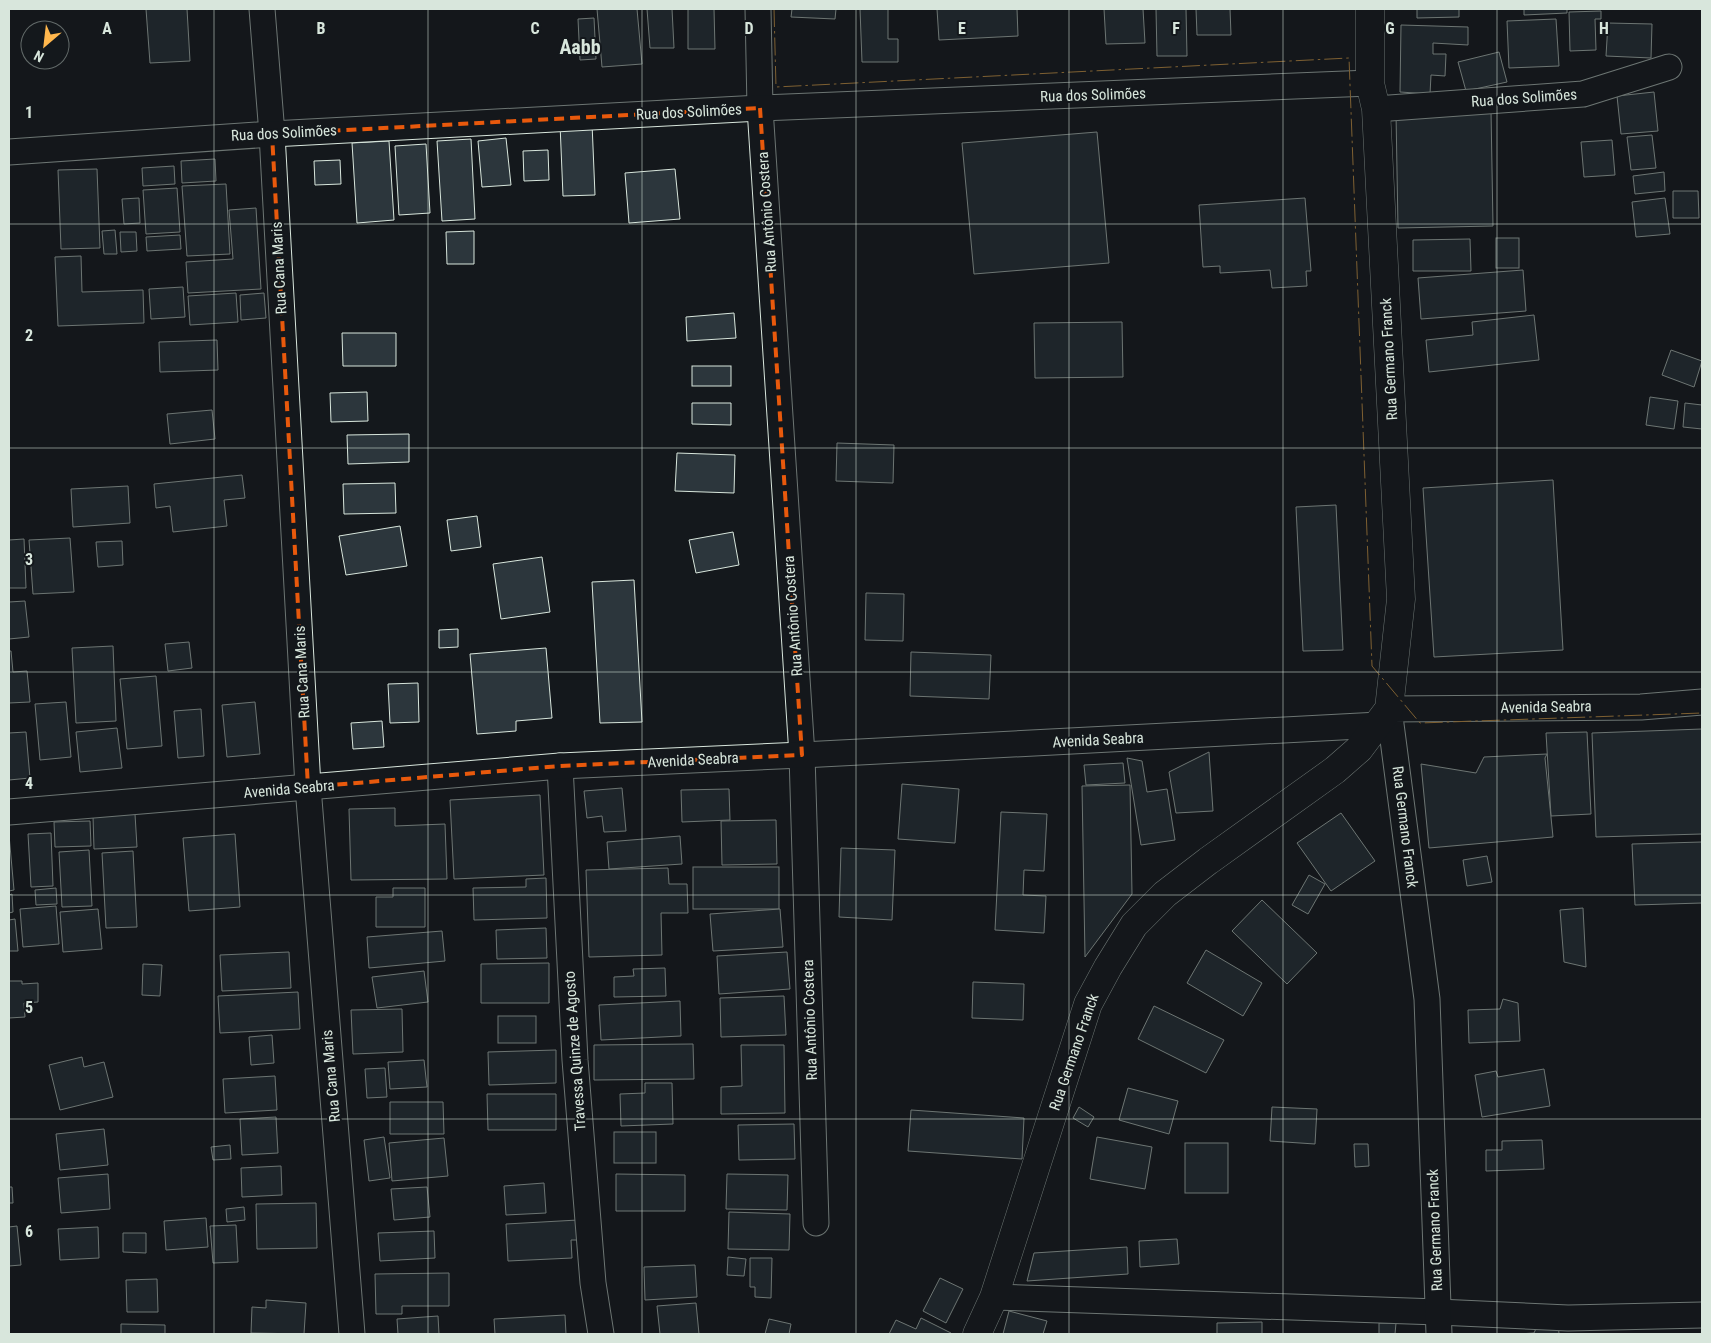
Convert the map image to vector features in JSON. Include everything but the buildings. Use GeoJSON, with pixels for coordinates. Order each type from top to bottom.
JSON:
{"type":"FeatureCollection","features":[{"type":"Feature","properties":{"kind":"street","name":"Rua Cana Maris"},"geometry":{"type":"LineString","coordinates":[[262,9],[272,134],[308,787],[352,1334]]}},
{"type":"Feature","properties":{"kind":"street","name":"Rua Antônio Costera"},"geometry":{"type":"LineString","coordinates":[[758,9],[760,108],[802,756],[816,1223]]}},
{"type":"Feature","properties":{"kind":"street","name":"Rua Germano Franck"},"geometry":{"type":"LineString","coordinates":[[1370,9],[1370,83],[1376,109],[1401,599],[1384,717],[1427,999],[1439,1323]]}},
{"type":"Feature","properties":{"kind":"street","name":"Rua dos Solimões"},"geometry":{"type":"LineString","coordinates":[[1376,109],[1583,94],[1669,67]]}},
{"type":"Feature","properties":{"kind":"street","name":"Rua dos Solimões"},"geometry":{"type":"LineString","coordinates":[[9,152],[272,134],[760,108],[1370,83]]}},
{"type":"Feature","properties":{"kind":"street","name":"Avenida Seabra"},"geometry":{"type":"LineString","coordinates":[[9,812],[560,766],[802,756],[1384,717],[1702,702]]}},
{"type":"Feature","properties":{"kind":"street","name":"Rua Germano Franck"},"geometry":{"type":"LineString","coordinates":[[977,1334],[994,1298],[1088,1004],[1134,925],[1165,894],[1335,770],[1359,750],[1384,717]]}},
{"type":"Feature","properties":{"kind":"street","name":"Travessa Quinze de Agosto"},"geometry":{"type":"LineString","coordinates":[[560,766],[575,1060],[593,1283],[601,1334]]}},
{"type":"Feature","properties":{"kind":"street"},"geometry":{"type":"LineString","coordinates":[[994,1298],[1439,1323],[1568,1318],[1702,1316]]}},
{"type":"Feature","properties":{"kind":"highlighted area"},"geometry":{"type":"Polygon","coordinates":[[[760,108],[802,755],[560,766],[308,787],[272,134],[760,108]]]}},
{"type":"Feature","properties":{"kind":"power"},"geometry":{"type":"LineString","coordinates":[[774,9],[776,87],[1349,58],[1372,666],[1420,723],[1702,713]]}},
{"type":"Feature","properties":{"kind":"district","name":"Aabb"},"geometry":{"type":"Point","coordinates":[580,47]}}]}
